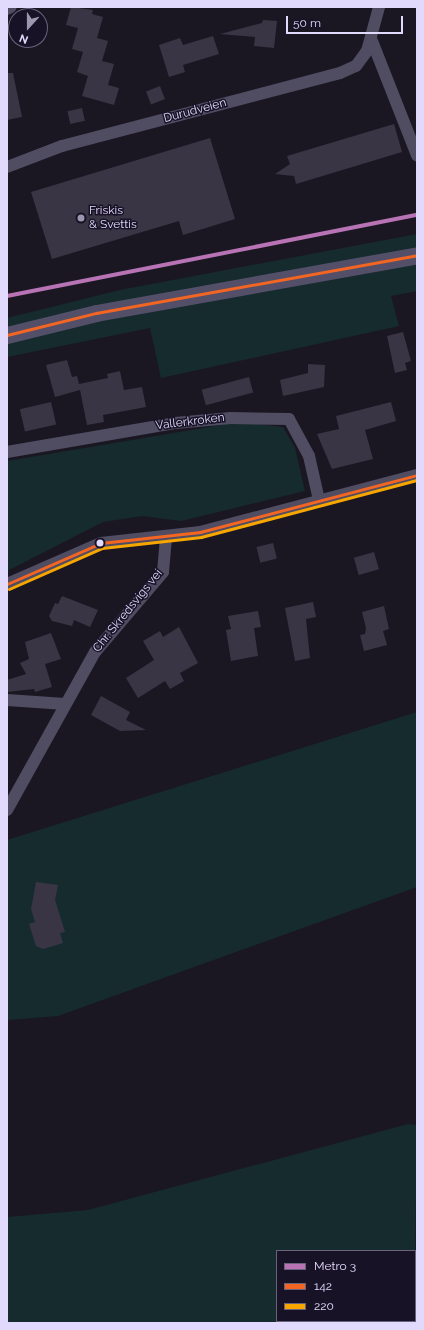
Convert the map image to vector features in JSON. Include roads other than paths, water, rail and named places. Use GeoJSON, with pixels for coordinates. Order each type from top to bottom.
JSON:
{"type":"FeatureCollection","features":[{"type":"Feature","properties":{"kind":"street"},"geometry":{"type":"LineString","coordinates":[[7,9],[11,7]]}},
{"type":"Feature","properties":{"kind":"street","name":"Durudveien"},"geometry":{"type":"LineString","coordinates":[[7,167],[62,146],[340,73],[356,66],[372,41],[379,7]]}},
{"type":"Feature","properties":{"kind":"street"},"geometry":{"type":"LineString","coordinates":[[372,41],[417,155]]}},
{"type":"Feature","properties":{"kind":"street"},"geometry":{"type":"LineString","coordinates":[[7,335],[96,313],[417,255]]}},
{"type":"Feature","properties":{"kind":"street","name":"Vallerkroken"},"geometry":{"type":"LineString","coordinates":[[7,452],[176,424],[231,418],[289,419],[309,456],[319,500]]}},
{"type":"Feature","properties":{"kind":"street"},"geometry":{"type":"LineString","coordinates":[[7,584],[101,543],[200,532],[417,474]]}},
{"type":"Feature","properties":{"kind":"street","name":"Chr. Skredsvigs vei"},"geometry":{"type":"LineString","coordinates":[[7,810],[95,652],[163,572],[166,536]]}},
{"type":"Feature","properties":{"kind":"street"},"geometry":{"type":"LineString","coordinates":[[7,700],[65,704]]}},
{"type":"Feature","properties":{"kind":"metro line","name":"3"},"geometry":{"type":"LineString","coordinates":[[7,296],[417,215]]}},
{"type":"Feature","properties":{"kind":"place","name":"Friskis & Svettis"},"geometry":{"type":"Point","coordinates":[81,218]}}]}
